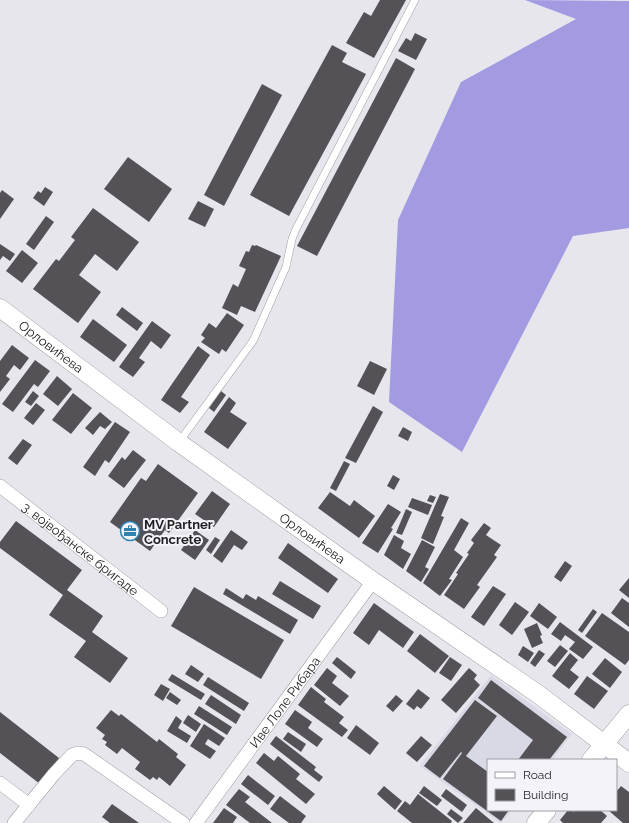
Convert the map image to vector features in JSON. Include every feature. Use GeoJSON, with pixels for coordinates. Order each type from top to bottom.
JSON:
{"type":"FeatureCollection","features":[{"type":"Feature","properties":{"kind":"street","name":"Орловићева"},"geometry":{"type":"LineString","coordinates":[[0,308],[178,442],[373,580],[538,694],[629,763]]}},
{"type":"Feature","properties":{"kind":"street","name":"3. војвођанске бригаде"},"geometry":{"type":"LineString","coordinates":[[0,486],[161,611]]}},
{"type":"Feature","properties":{"kind":"street","name":"Иве Лоле Рибара"},"geometry":{"type":"LineString","coordinates":[[196,823],[373,580]]}},
{"type":"Feature","properties":{"kind":"street"},"geometry":{"type":"LineString","coordinates":[[592,759],[629,714]]}},
{"type":"Feature","properties":{"kind":"street"},"geometry":{"type":"LineString","coordinates":[[14,823],[72,755],[78,753],[84,754],[183,823]]}},
{"type":"Feature","properties":{"kind":"street"},"geometry":{"type":"LineString","coordinates":[[0,783],[29,805]]}},
{"type":"Feature","properties":{"kind":"street"},"geometry":{"type":"LineString","coordinates":[[536,823],[547,811]]}},
{"type":"Feature","properties":{"kind":"lane"},"geometry":{"type":"LineString","coordinates":[[178,442],[253,341],[286,267],[292,239],[296,229],[415,0]]}},
{"type":"Feature","properties":{"kind":"shaded area"},"geometry":{"type":"Polygon","coordinates":[[[525,0],[629,1],[629,228],[573,236],[462,452],[389,402],[398,220],[461,82],[576,19],[525,0]]]}},
{"type":"Feature","properties":{"kind":"shaded area"},"geometry":{"type":"Polygon","coordinates":[[[491,675],[572,734],[553,759],[487,759],[487,811],[511,811],[501,823],[420,766],[491,675]]]}},
{"type":"Feature","properties":{"kind":"building"},"geometry":{"type":"Polygon","coordinates":[[[380,0],[406,0],[374,58],[346,43],[364,12],[371,16],[380,0]]]}},
{"type":"Feature","properties":{"kind":"building"},"geometry":{"type":"Polygon","coordinates":[[[415,33],[427,39],[416,60],[398,51],[406,38],[411,41],[415,33]]]}},
{"type":"Feature","properties":{"kind":"building"},"geometry":{"type":"Polygon","coordinates":[[[332,45],[347,53],[342,62],[366,74],[289,216],[250,195],[332,45]]]}},
{"type":"Feature","properties":{"kind":"building"},"geometry":{"type":"Polygon","coordinates":[[[396,58],[415,69],[317,256],[297,246],[396,58]]]}},
{"type":"Feature","properties":{"kind":"building"},"geometry":{"type":"Polygon","coordinates":[[[262,84],[282,95],[224,206],[204,195],[262,84]]]}},
{"type":"Feature","properties":{"kind":"building"},"geometry":{"type":"Polygon","coordinates":[[[128,157],[172,189],[149,222],[104,189],[128,157]]]}},
{"type":"Feature","properties":{"kind":"building"},"geometry":{"type":"Polygon","coordinates":[[[45,187],[53,192],[44,206],[33,198],[38,191],[41,193],[45,187]]]}},
{"type":"Feature","properties":{"kind":"building"},"geometry":{"type":"Polygon","coordinates":[[[2,190],[14,199],[0,219],[0,193],[2,190]]]}},
{"type":"Feature","properties":{"kind":"building"},"geometry":{"type":"Polygon","coordinates":[[[198,201],[214,209],[205,227],[188,219],[198,201]]]}},
{"type":"Feature","properties":{"kind":"building"},"geometry":{"type":"Polygon","coordinates":[[[93,208],[139,242],[117,271],[95,254],[79,275],[101,292],[78,323],[33,289],[56,259],[59,261],[75,240],[71,237],[93,208]]]}},
{"type":"Feature","properties":{"kind":"building"},"geometry":{"type":"Polygon","coordinates":[[[46,216],[54,222],[34,250],[26,244],[46,216]]]}},
{"type":"Feature","properties":{"kind":"building"},"geometry":{"type":"Polygon","coordinates":[[[0,244],[15,254],[10,261],[3,256],[0,260],[0,244]]]}},
{"type":"Feature","properties":{"kind":"building"},"geometry":{"type":"Polygon","coordinates":[[[252,245],[256,245],[281,256],[255,312],[241,306],[237,315],[222,308],[233,284],[238,287],[246,269],[239,266],[246,251],[249,252],[252,245]]]}},
{"type":"Feature","properties":{"kind":"building"},"geometry":{"type":"Polygon","coordinates":[[[22,250],[38,263],[22,283],[6,271],[22,250]]]}},
{"type":"Feature","properties":{"kind":"building"},"geometry":{"type":"Polygon","coordinates":[[[122,307],[143,323],[137,331],[116,315],[122,307]]]}},
{"type":"Feature","properties":{"kind":"building"},"geometry":{"type":"Polygon","coordinates":[[[227,313],[244,325],[226,352],[222,349],[219,354],[201,342],[205,338],[201,335],[209,323],[216,328],[227,313]]]}},
{"type":"Feature","properties":{"kind":"building"},"geometry":{"type":"Polygon","coordinates":[[[93,319],[127,345],[114,362],[80,337],[93,319]]]}},
{"type":"Feature","properties":{"kind":"building"},"geometry":{"type":"Polygon","coordinates":[[[152,321],[171,335],[161,349],[151,341],[139,358],[145,362],[133,377],[119,367],[152,321]]]}},
{"type":"Feature","properties":{"kind":"building"},"geometry":{"type":"Polygon","coordinates":[[[12,345],[29,358],[20,370],[14,365],[6,376],[10,379],[0,392],[0,361],[12,345]]]}},
{"type":"Feature","properties":{"kind":"building"},"geometry":{"type":"Polygon","coordinates":[[[198,346],[210,355],[181,397],[189,402],[180,413],[161,400],[198,346]]]}},
{"type":"Feature","properties":{"kind":"building"},"geometry":{"type":"Polygon","coordinates":[[[35,360],[50,371],[38,387],[34,384],[13,412],[2,404],[35,360]]]}},
{"type":"Feature","properties":{"kind":"building"},"geometry":{"type":"Polygon","coordinates":[[[370,361],[387,369],[374,395],[357,386],[370,361]]]}},
{"type":"Feature","properties":{"kind":"building"},"geometry":{"type":"Polygon","coordinates":[[[57,376],[72,389],[58,406],[43,394],[57,376]]]}},
{"type":"Feature","properties":{"kind":"building"},"geometry":{"type":"Polygon","coordinates":[[[33,391],[39,396],[31,406],[25,402],[33,391]]]}},
{"type":"Feature","properties":{"kind":"building"},"geometry":{"type":"Polygon","coordinates":[[[221,391],[226,395],[214,412],[209,408],[221,391]]]}},
{"type":"Feature","properties":{"kind":"building"},"geometry":{"type":"Polygon","coordinates":[[[73,393],[92,408],[71,434],[52,420],[73,393]]]}},
{"type":"Feature","properties":{"kind":"building"},"geometry":{"type":"Polygon","coordinates":[[[229,397],[236,403],[230,412],[247,423],[228,449],[204,432],[229,397]]]}},
{"type":"Feature","properties":{"kind":"building"},"geometry":{"type":"Polygon","coordinates":[[[36,403],[45,410],[33,425],[24,418],[36,403]]]}},
{"type":"Feature","properties":{"kind":"building"},"geometry":{"type":"Polygon","coordinates":[[[373,406],[383,412],[356,463],[345,458],[373,406]]]}},
{"type":"Feature","properties":{"kind":"building"},"geometry":{"type":"Polygon","coordinates":[[[100,412],[112,422],[105,429],[100,426],[93,435],[85,428],[100,412]]]}},
{"type":"Feature","properties":{"kind":"building"},"geometry":{"type":"Polygon","coordinates":[[[115,422],[130,432],[109,463],[105,460],[95,476],[83,467],[115,422]]]}},
{"type":"Feature","properties":{"kind":"building"},"geometry":{"type":"Polygon","coordinates":[[[403,427],[412,432],[408,441],[398,436],[403,427]]]}},
{"type":"Feature","properties":{"kind":"building"},"geometry":{"type":"Polygon","coordinates":[[[23,439],[32,445],[17,465],[8,458],[23,439]]]}},
{"type":"Feature","properties":{"kind":"building"},"geometry":{"type":"Polygon","coordinates":[[[133,450],[146,460],[124,488],[108,476],[122,457],[125,460],[133,450]]]}},
{"type":"Feature","properties":{"kind":"building"},"geometry":{"type":"Polygon","coordinates":[[[344,461],[350,464],[336,491],[330,488],[344,461]]]}},
{"type":"Feature","properties":{"kind":"building"},"geometry":{"type":"Polygon","coordinates":[[[158,464],[198,493],[169,533],[165,530],[150,551],[110,522],[141,478],[146,481],[158,464]]]}},
{"type":"Feature","properties":{"kind":"building"},"geometry":{"type":"Polygon","coordinates":[[[393,475],[400,479],[394,490],[387,486],[393,475]]]}},
{"type":"Feature","properties":{"kind":"building"},"geometry":{"type":"Polygon","coordinates":[[[212,491],[230,504],[214,527],[195,514],[212,491]]]}},
{"type":"Feature","properties":{"kind":"building"},"geometry":{"type":"Polygon","coordinates":[[[330,492],[350,506],[354,500],[375,516],[359,538],[318,508],[330,492]]]}},
{"type":"Feature","properties":{"kind":"building"},"geometry":{"type":"Polygon","coordinates":[[[440,494],[449,497],[441,516],[444,517],[433,544],[421,538],[440,494]]]}},
{"type":"Feature","properties":{"kind":"building"},"geometry":{"type":"Polygon","coordinates":[[[430,495],[436,497],[433,503],[427,501],[430,495]]]}},
{"type":"Feature","properties":{"kind":"building"},"geometry":{"type":"Polygon","coordinates":[[[412,498],[432,505],[428,515],[408,507],[412,498]]]}},
{"type":"Feature","properties":{"kind":"building"},"geometry":{"type":"Polygon","coordinates":[[[388,504],[401,512],[391,528],[393,529],[378,553],[362,543],[388,504]]]}},
{"type":"Feature","properties":{"kind":"building"},"geometry":{"type":"Polygon","coordinates":[[[406,509],[412,512],[402,535],[396,533],[406,509]]]}},
{"type":"Feature","properties":{"kind":"building"},"geometry":{"type":"Polygon","coordinates":[[[461,518],[469,523],[454,550],[463,557],[449,579],[452,580],[440,596],[423,583],[461,518]]]}},
{"type":"Feature","properties":{"kind":"building"},"geometry":{"type":"Polygon","coordinates":[[[16,521],[82,570],[67,590],[103,616],[92,632],[128,658],[110,683],[74,657],[86,641],[49,615],[63,595],[0,548],[0,542],[16,521]]]}},
{"type":"Feature","properties":{"kind":"building"},"geometry":{"type":"Polygon","coordinates":[[[484,523],[491,528],[486,535],[501,545],[494,555],[497,557],[477,585],[480,587],[464,609],[444,595],[458,574],[456,573],[469,554],[467,553],[474,543],[471,540],[484,523]]]}},
{"type":"Feature","properties":{"kind":"building"},"geometry":{"type":"Polygon","coordinates":[[[195,530],[209,540],[195,560],[181,550],[195,530]]]}},
{"type":"Feature","properties":{"kind":"building"},"geometry":{"type":"Polygon","coordinates":[[[231,530],[248,542],[242,550],[234,545],[222,563],[213,556],[231,530]]]}},
{"type":"Feature","properties":{"kind":"building"},"geometry":{"type":"Polygon","coordinates":[[[394,535],[404,541],[401,548],[411,554],[403,569],[384,555],[394,535]]]}},
{"type":"Feature","properties":{"kind":"building"},"geometry":{"type":"Polygon","coordinates":[[[215,537],[220,540],[211,554],[206,550],[215,537]]]}},
{"type":"Feature","properties":{"kind":"building"},"geometry":{"type":"Polygon","coordinates":[[[422,540],[435,547],[425,567],[429,569],[421,582],[406,571],[422,540]]]}},
{"type":"Feature","properties":{"kind":"building"},"geometry":{"type":"Polygon","coordinates":[[[288,543],[338,579],[328,593],[278,558],[288,543]]]}},
{"type":"Feature","properties":{"kind":"building"},"geometry":{"type":"Polygon","coordinates":[[[565,561],[572,566],[561,582],[554,577],[565,561]]]}},
{"type":"Feature","properties":{"kind":"building"},"geometry":{"type":"Polygon","coordinates":[[[629,578],[629,598],[619,590],[629,578]]]}},
{"type":"Feature","properties":{"kind":"building"},"geometry":{"type":"Polygon","coordinates":[[[280,581],[321,606],[313,619],[272,594],[280,581]]]}},
{"type":"Feature","properties":{"kind":"building"},"geometry":{"type":"Polygon","coordinates":[[[493,586],[506,594],[484,626],[471,617],[493,586]]]}},
{"type":"Feature","properties":{"kind":"building"},"geometry":{"type":"Polygon","coordinates":[[[194,587],[284,640],[261,679],[171,626],[194,587]]]}},
{"type":"Feature","properties":{"kind":"building"},"geometry":{"type":"Polygon","coordinates":[[[226,588],[243,599],[246,594],[256,600],[258,596],[298,620],[290,634],[223,594],[226,588]]]}},
{"type":"Feature","properties":{"kind":"building"},"geometry":{"type":"Polygon","coordinates":[[[622,598],[629,603],[629,627],[611,613],[622,598]]]}},
{"type":"Feature","properties":{"kind":"building"},"geometry":{"type":"Polygon","coordinates":[[[515,602],[529,612],[512,635],[499,625],[515,602]]]}},
{"type":"Feature","properties":{"kind":"building"},"geometry":{"type":"Polygon","coordinates":[[[374,603],[414,632],[403,648],[379,630],[369,645],[353,633],[374,603]]]}},
{"type":"Feature","properties":{"kind":"building"},"geometry":{"type":"Polygon","coordinates":[[[539,603],[557,617],[548,629],[530,616],[539,603]]]}},
{"type":"Feature","properties":{"kind":"building"},"geometry":{"type":"Polygon","coordinates":[[[593,609],[597,612],[582,633],[578,630],[593,609]]]}},
{"type":"Feature","properties":{"kind":"building"},"geometry":{"type":"Polygon","coordinates":[[[602,613],[629,632],[629,660],[625,665],[585,636],[602,613]]]}},
{"type":"Feature","properties":{"kind":"building"},"geometry":{"type":"Polygon","coordinates":[[[560,622],[593,647],[583,659],[569,649],[575,642],[565,635],[561,641],[551,634],[560,622]]]}},
{"type":"Feature","properties":{"kind":"building"},"geometry":{"type":"Polygon","coordinates":[[[537,623],[542,635],[540,636],[543,643],[532,648],[524,629],[537,623]]]}},
{"type":"Feature","properties":{"kind":"building"},"geometry":{"type":"Polygon","coordinates":[[[420,634],[449,656],[435,673],[407,651],[420,634]]]}},
{"type":"Feature","properties":{"kind":"building"},"geometry":{"type":"Polygon","coordinates":[[[560,645],[568,651],[555,667],[547,661],[560,645]]]}},
{"type":"Feature","properties":{"kind":"building"},"geometry":{"type":"Polygon","coordinates":[[[523,646],[534,653],[528,662],[518,655],[523,646]]]}},
{"type":"Feature","properties":{"kind":"building"},"geometry":{"type":"Polygon","coordinates":[[[539,650],[545,654],[535,667],[530,663],[539,650]]]}},
{"type":"Feature","properties":{"kind":"building"},"geometry":{"type":"Polygon","coordinates":[[[570,653],[578,660],[570,670],[579,677],[569,689],[552,676],[570,653]]]}},
{"type":"Feature","properties":{"kind":"building"},"geometry":{"type":"Polygon","coordinates":[[[337,657],[356,672],[351,679],[332,663],[337,657]]]}},
{"type":"Feature","properties":{"kind":"building"},"geometry":{"type":"Polygon","coordinates":[[[450,657],[462,665],[451,681],[439,673],[450,657]]]}},
{"type":"Feature","properties":{"kind":"building"},"geometry":{"type":"Polygon","coordinates":[[[605,658],[622,672],[610,688],[592,674],[605,658]]]}},
{"type":"Feature","properties":{"kind":"building"},"geometry":{"type":"Polygon","coordinates":[[[191,665],[204,674],[198,682],[185,674],[191,665]]]}},
{"type":"Feature","properties":{"kind":"building"},"geometry":{"type":"Polygon","coordinates":[[[327,668],[337,676],[332,683],[349,696],[340,706],[314,685],[327,668]]]}},
{"type":"Feature","properties":{"kind":"building"},"geometry":{"type":"Polygon","coordinates":[[[469,668],[477,675],[474,679],[480,685],[456,713],[441,700],[469,668]]]}},
{"type":"Feature","properties":{"kind":"building"},"geometry":{"type":"Polygon","coordinates":[[[172,674],[205,694],[201,700],[168,680],[172,674]]]}},
{"type":"Feature","properties":{"kind":"building"},"geometry":{"type":"Polygon","coordinates":[[[587,676],[608,691],[594,709],[574,694],[587,676]]]}},
{"type":"Feature","properties":{"kind":"building"},"geometry":{"type":"Polygon","coordinates":[[[208,677],[249,703],[244,711],[203,685],[208,677]]]}},
{"type":"Feature","properties":{"kind":"building"},"geometry":{"type":"Polygon","coordinates":[[[491,680],[567,737],[550,759],[519,759],[533,740],[478,698],[491,680]]]}},
{"type":"Feature","properties":{"kind":"building"},"geometry":{"type":"Polygon","coordinates":[[[161,684],[170,689],[163,701],[154,695],[161,684]]]}},
{"type":"Feature","properties":{"kind":"building"},"geometry":{"type":"Polygon","coordinates":[[[311,687],[326,699],[324,702],[344,717],[339,723],[348,730],[342,737],[298,705],[311,687]]]}},
{"type":"Feature","properties":{"kind":"building"},"geometry":{"type":"Polygon","coordinates":[[[418,689],[430,698],[421,709],[417,706],[414,710],[406,704],[418,689]]]}},
{"type":"Feature","properties":{"kind":"building"},"geometry":{"type":"Polygon","coordinates":[[[170,692],[181,700],[177,705],[166,698],[170,692]]]}},
{"type":"Feature","properties":{"kind":"building"},"geometry":{"type":"Polygon","coordinates":[[[211,695],[241,715],[236,724],[205,704],[211,695]]]}},
{"type":"Feature","properties":{"kind":"building"},"geometry":{"type":"Polygon","coordinates":[[[396,695],[403,701],[393,712],[386,706],[396,695]]]}},
{"type":"Feature","properties":{"kind":"building"},"geometry":{"type":"Polygon","coordinates":[[[475,700],[497,716],[466,756],[487,771],[487,811],[443,779],[462,753],[461,752],[440,778],[424,766],[475,700]]]}},
{"type":"Feature","properties":{"kind":"building"},"geometry":{"type":"Polygon","coordinates":[[[199,706],[232,727],[227,735],[194,714],[199,706]]]}},
{"type":"Feature","properties":{"kind":"building"},"geometry":{"type":"Polygon","coordinates":[[[111,710],[119,716],[121,714],[157,742],[159,739],[178,754],[176,757],[186,765],[170,786],[159,777],[157,780],[153,777],[150,780],[135,769],[140,762],[122,748],[117,754],[105,745],[107,742],[102,739],[105,735],[96,728],[111,710]]]}},
{"type":"Feature","properties":{"kind":"building"},"geometry":{"type":"Polygon","coordinates":[[[295,710],[312,722],[308,728],[323,739],[317,747],[285,724],[295,710]]]}},
{"type":"Feature","properties":{"kind":"building"},"geometry":{"type":"Polygon","coordinates":[[[0,712],[59,758],[40,784],[0,753],[0,712]]]}},
{"type":"Feature","properties":{"kind":"building"},"geometry":{"type":"Polygon","coordinates":[[[188,715],[201,724],[196,732],[183,723],[188,715]]]}},
{"type":"Feature","properties":{"kind":"building"},"geometry":{"type":"Polygon","coordinates":[[[176,716],[182,721],[178,728],[191,736],[187,743],[167,731],[176,716]]]}},
{"type":"Feature","properties":{"kind":"building"},"geometry":{"type":"Polygon","coordinates":[[[204,724],[225,738],[219,746],[208,739],[205,744],[216,751],[210,759],[190,746],[204,724]]]}},
{"type":"Feature","properties":{"kind":"building"},"geometry":{"type":"Polygon","coordinates":[[[356,725],[379,743],[370,755],[347,738],[356,725]]]}},
{"type":"Feature","properties":{"kind":"building"},"geometry":{"type":"Polygon","coordinates":[[[288,732],[306,744],[301,752],[283,739],[288,732]]]}},
{"type":"Feature","properties":{"kind":"building"},"geometry":{"type":"Polygon","coordinates":[[[276,736],[316,767],[314,770],[323,777],[319,782],[270,744],[276,736]]]}},
{"type":"Feature","properties":{"kind":"building"},"geometry":{"type":"Polygon","coordinates":[[[421,736],[432,745],[417,762],[406,753],[421,736]]]}},
{"type":"Feature","properties":{"kind":"building"},"geometry":{"type":"Polygon","coordinates":[[[264,753],[274,761],[278,756],[300,774],[296,779],[315,794],[306,804],[256,763],[264,753]]]}},
{"type":"Feature","properties":{"kind":"building"},"geometry":{"type":"Polygon","coordinates":[[[248,775],[275,796],[268,805],[241,784],[248,775]]]}},
{"type":"Feature","properties":{"kind":"building"},"geometry":{"type":"Polygon","coordinates":[[[384,786],[402,801],[395,810],[377,794],[384,786]]]}},
{"type":"Feature","properties":{"kind":"building"},"geometry":{"type":"Polygon","coordinates":[[[424,786],[442,800],[437,806],[419,793],[424,786]]]}},
{"type":"Feature","properties":{"kind":"building"},"geometry":{"type":"Polygon","coordinates":[[[621,786],[629,792],[629,823],[623,823],[609,811],[617,811],[617,791],[621,786]]]}},
{"type":"Feature","properties":{"kind":"building"},"geometry":{"type":"Polygon","coordinates":[[[239,789],[250,797],[245,802],[272,823],[250,823],[226,805],[239,789]]]}},
{"type":"Feature","properties":{"kind":"building"},"geometry":{"type":"Polygon","coordinates":[[[446,789],[467,805],[462,812],[441,796],[446,789]]]}},
{"type":"Feature","properties":{"kind":"building"},"geometry":{"type":"Polygon","coordinates":[[[418,794],[452,821],[451,823],[412,823],[397,811],[405,801],[410,805],[418,794]]]}},
{"type":"Feature","properties":{"kind":"building"},"geometry":{"type":"Polygon","coordinates":[[[280,796],[306,816],[301,823],[289,823],[270,809],[280,796]]]}},
{"type":"Feature","properties":{"kind":"building"},"geometry":{"type":"Polygon","coordinates":[[[112,804],[139,823],[110,823],[102,817],[112,804]]]}},
{"type":"Feature","properties":{"kind":"building"},"geometry":{"type":"Polygon","coordinates":[[[224,808],[237,817],[233,823],[213,823],[224,808]]]}},
{"type":"Feature","properties":{"kind":"building"},"geometry":{"type":"Polygon","coordinates":[[[476,808],[494,823],[463,823],[476,808]]]}},
{"type":"Feature","properties":{"kind":"building"},"geometry":{"type":"Polygon","coordinates":[[[451,809],[463,818],[458,823],[447,814],[451,809]]]}},
{"type":"Feature","properties":{"kind":"building"},"geometry":{"type":"Polygon","coordinates":[[[487,811],[508,811],[501,821],[487,811]]]}},
{"type":"Feature","properties":{"kind":"building"},"geometry":{"type":"Polygon","coordinates":[[[567,811],[601,811],[607,816],[601,823],[563,823],[560,820],[567,811]]]}},
{"type":"Feature","properties":{"kind":"place","name":"MV Partner Concrete"},"geometry":{"type":"Point","coordinates":[130,531]}}]}
